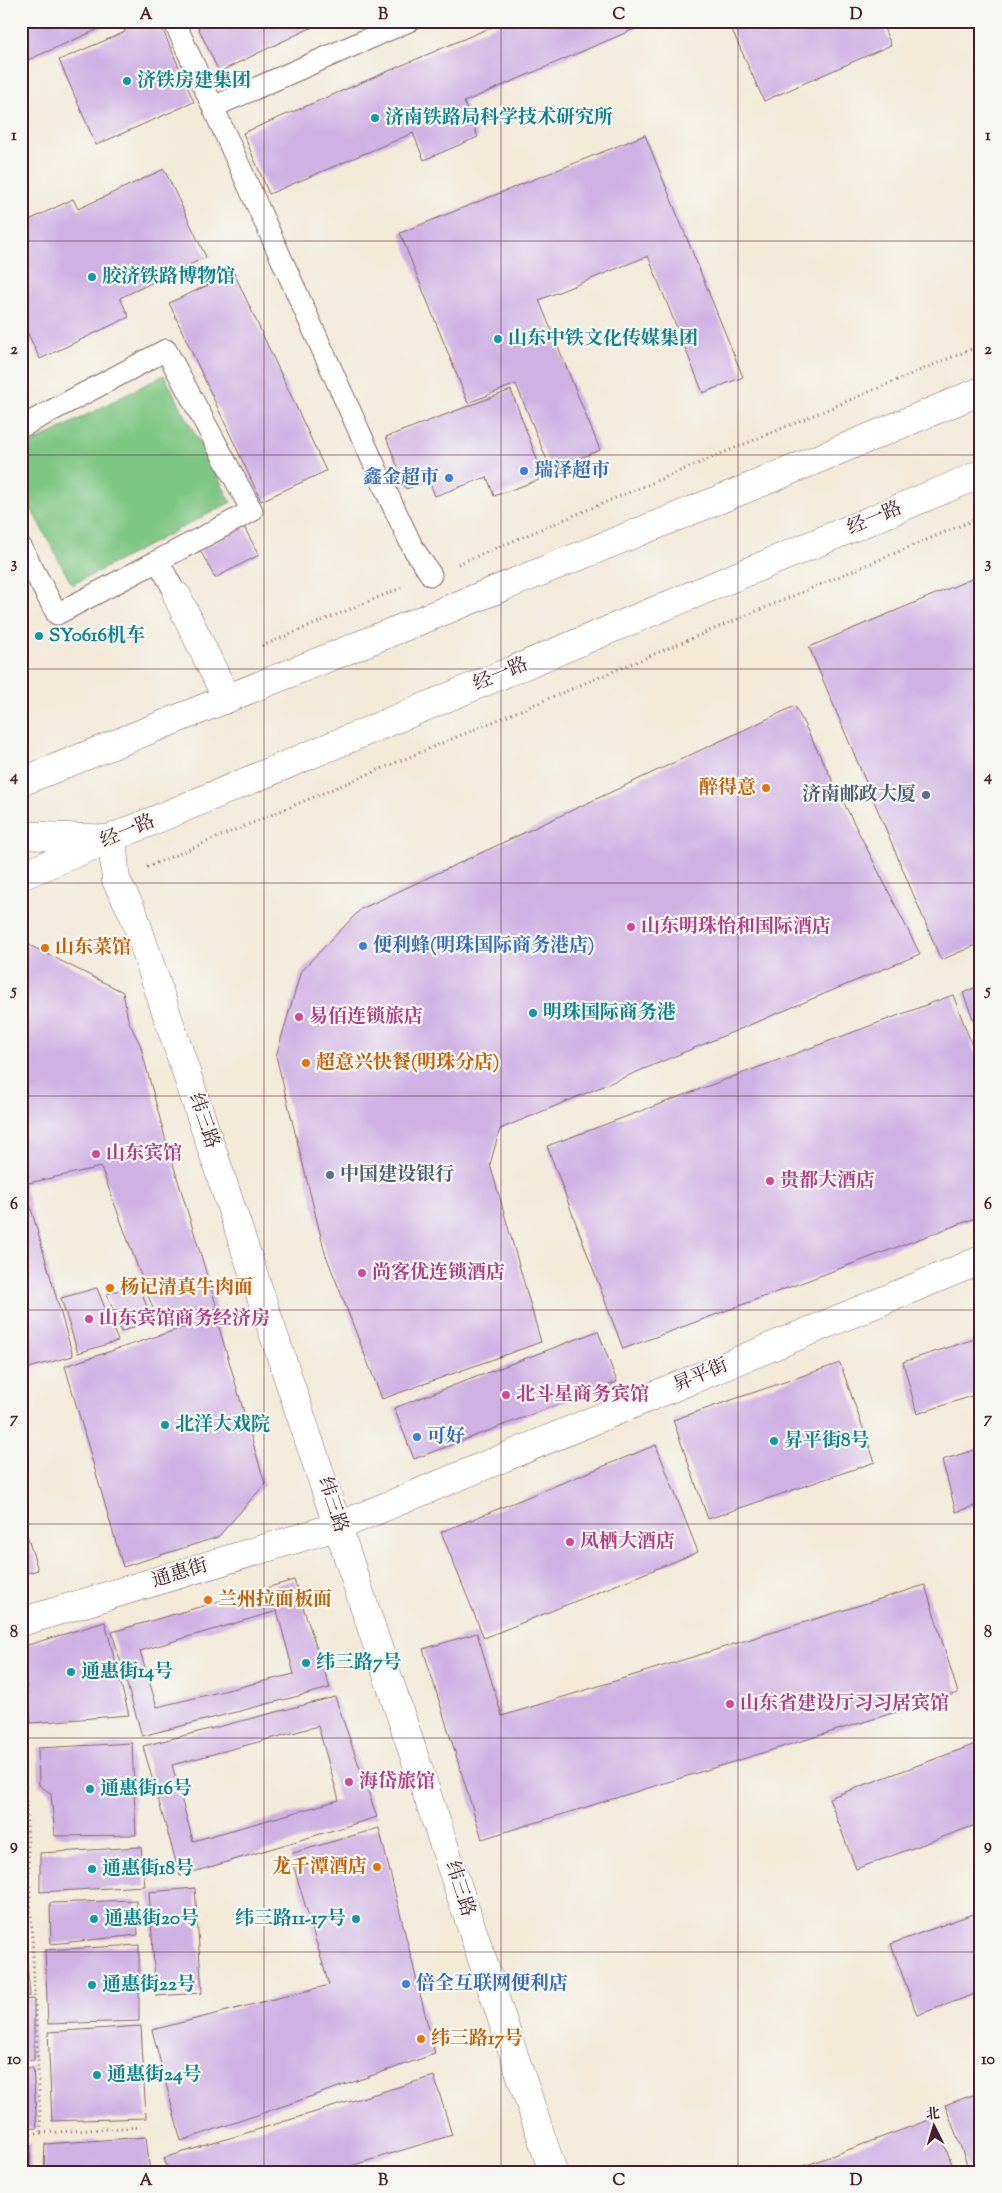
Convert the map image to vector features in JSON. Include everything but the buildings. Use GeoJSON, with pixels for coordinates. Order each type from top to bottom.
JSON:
{"type":"FeatureCollection","features":[{"type":"Feature","properties":{"kind":"street"},"geometry":{"type":"LineString","coordinates":[[21,782],[765,481],[981,391]]}},
{"type":"Feature","properties":{"kind":"street","name":"经一路"},"geometry":{"type":"LineString","coordinates":[[21,876],[981,474]]}},
{"type":"Feature","properties":{"kind":"street"},"geometry":{"type":"LineString","coordinates":[[177,596],[227,699]]}},
{"type":"Feature","properties":{"kind":"street"},"geometry":{"type":"LineString","coordinates":[[21,835],[112,839]]}},
{"type":"Feature","properties":{"kind":"street","name":"纬三路"},"geometry":{"type":"LineString","coordinates":[[112,839],[116,880],[133,913],[339,1526],[552,2172]]}},
{"type":"Feature","properties":{"kind":"street","name":"昇平街"},"geometry":{"type":"LineString","coordinates":[[339,1526],[981,1260]]}},
{"type":"Feature","properties":{"kind":"street","name":"通惠街"},"geometry":{"type":"LineString","coordinates":[[21,1622],[339,1526]]}},
{"type":"Feature","properties":{"kind":"lane"},"geometry":{"type":"LineString","coordinates":[[174,21],[397,514],[413,548],[431,575]]}},
{"type":"Feature","properties":{"kind":"lane"},"geometry":{"type":"LineString","coordinates":[[213,107],[409,21]]}},
{"type":"Feature","properties":{"kind":"lane"},"geometry":{"type":"LineString","coordinates":[[21,427],[166,350],[252,511],[57,614],[21,547]]}},
{"type":"Feature","properties":{"kind":"lane"},"geometry":{"type":"LineString","coordinates":[[158,561],[177,596]]}},
{"type":"Feature","properties":{"kind":"path"},"geometry":{"type":"LineString","coordinates":[[255,649],[981,345]]}},
{"type":"Feature","properties":{"kind":"path"},"geometry":{"type":"LineString","coordinates":[[116,880],[981,517]]}},
{"type":"Feature","properties":{"kind":"path"},"geometry":{"type":"LineString","coordinates":[[21,1691],[41,2134]]}},
{"type":"Feature","properties":{"kind":"path"},"geometry":{"type":"LineString","coordinates":[[21,2134],[141,2127]]}},
{"type":"Feature","properties":{"kind":"green space"},"geometry":{"type":"Polygon","coordinates":[[[164,375],[231,502],[72,585],[21,490],[21,449],[164,375]]]}},
{"type":"Feature","properties":{"kind":"place","name":"济铁房建集团"},"geometry":{"type":"Point","coordinates":[127,81]}},
{"type":"Feature","properties":{"kind":"place","name":"济南铁路局科学技术研究所"},"geometry":{"type":"Point","coordinates":[375,118]}},
{"type":"Feature","properties":{"kind":"place","name":"胶济铁路博物馆"},"geometry":{"type":"Point","coordinates":[92,277]}},
{"type":"Feature","properties":{"kind":"place","name":"山东中铁文化传媒集团"},"geometry":{"type":"Point","coordinates":[498,339]}},
{"type":"Feature","properties":{"kind":"place","name":"瑞泽超市"},"geometry":{"type":"Point","coordinates":[524,471]}},
{"type":"Feature","properties":{"kind":"place","name":"鑫金超市"},"geometry":{"type":"Point","coordinates":[449,478]}},
{"type":"Feature","properties":{"kind":"place","name":"SY0616机车"},"geometry":{"type":"Point","coordinates":[39,636]}},
{"type":"Feature","properties":{"kind":"place","name":"醉得意"},"geometry":{"type":"Point","coordinates":[766,788]}},
{"type":"Feature","properties":{"kind":"place","name":"济南邮政大厦"},"geometry":{"type":"Point","coordinates":[926,795]}},
{"type":"Feature","properties":{"kind":"place","name":"山东明珠怡和国际酒店"},"geometry":{"type":"Point","coordinates":[631,927]}},
{"type":"Feature","properties":{"kind":"place","name":"便利蜂(明珠国际商务港店)"},"geometry":{"type":"Point","coordinates":[363,946]}},
{"type":"Feature","properties":{"kind":"place","name":"山东菜馆"},"geometry":{"type":"Point","coordinates":[45,948]}},
{"type":"Feature","properties":{"kind":"place","name":"明珠国际商务港"},"geometry":{"type":"Point","coordinates":[533,1013]}},
{"type":"Feature","properties":{"kind":"place","name":"易佰连锁旅店"},"geometry":{"type":"Point","coordinates":[299,1017]}},
{"type":"Feature","properties":{"kind":"place","name":"超意兴快餐(明珠分店)"},"geometry":{"type":"Point","coordinates":[306,1063]}},
{"type":"Feature","properties":{"kind":"place","name":"山东宾馆"},"geometry":{"type":"Point","coordinates":[96,1154]}},
{"type":"Feature","properties":{"kind":"place","name":"中国建设银行"},"geometry":{"type":"Point","coordinates":[330,1175]}},
{"type":"Feature","properties":{"kind":"place","name":"贵都大酒店"},"geometry":{"type":"Point","coordinates":[770,1181]}},
{"type":"Feature","properties":{"kind":"place","name":"尚客优连锁酒店"},"geometry":{"type":"Point","coordinates":[362,1273]}},
{"type":"Feature","properties":{"kind":"place","name":"杨记清真牛肉面"},"geometry":{"type":"Point","coordinates":[110,1288]}},
{"type":"Feature","properties":{"kind":"place","name":"山东宾馆商务经济房"},"geometry":{"type":"Point","coordinates":[89,1319]}},
{"type":"Feature","properties":{"kind":"place","name":"北斗星商务宾馆"},"geometry":{"type":"Point","coordinates":[506,1395]}},
{"type":"Feature","properties":{"kind":"place","name":"北洋大戏院"},"geometry":{"type":"Point","coordinates":[165,1425]}},
{"type":"Feature","properties":{"kind":"place","name":"可好"},"geometry":{"type":"Point","coordinates":[417,1437]}},
{"type":"Feature","properties":{"kind":"place","name":"昇平街8号"},"geometry":{"type":"Point","coordinates":[774,1441]}},
{"type":"Feature","properties":{"kind":"place","name":"凤栖大酒店"},"geometry":{"type":"Point","coordinates":[570,1542]}},
{"type":"Feature","properties":{"kind":"place","name":"兰州拉面板面"},"geometry":{"type":"Point","coordinates":[208,1600]}},
{"type":"Feature","properties":{"kind":"place","name":"纬三路7号"},"geometry":{"type":"Point","coordinates":[306,1663]}},
{"type":"Feature","properties":{"kind":"place","name":"通惠街14号"},"geometry":{"type":"Point","coordinates":[71,1672]}},
{"type":"Feature","properties":{"kind":"place","name":"山东省建设厅习习居宾馆"},"geometry":{"type":"Point","coordinates":[730,1704]}},
{"type":"Feature","properties":{"kind":"place","name":"海岱旅馆"},"geometry":{"type":"Point","coordinates":[349,1782]}},
{"type":"Feature","properties":{"kind":"place","name":"通惠街16号"},"geometry":{"type":"Point","coordinates":[90,1789]}},
{"type":"Feature","properties":{"kind":"place","name":"龙千潭酒店"},"geometry":{"type":"Point","coordinates":[377,1867]}},
{"type":"Feature","properties":{"kind":"place","name":"通惠街18号"},"geometry":{"type":"Point","coordinates":[92,1869]}},
{"type":"Feature","properties":{"kind":"place","name":"通惠街20号"},"geometry":{"type":"Point","coordinates":[94,1919]}},
{"type":"Feature","properties":{"kind":"place","name":"纬三路11-17号"},"geometry":{"type":"Point","coordinates":[356,1919]}},
{"type":"Feature","properties":{"kind":"place","name":"倍全互联网便利店"},"geometry":{"type":"Point","coordinates":[406,1984]}},
{"type":"Feature","properties":{"kind":"place","name":"通惠街22号"},"geometry":{"type":"Point","coordinates":[92,1985]}},
{"type":"Feature","properties":{"kind":"place","name":"纬三路17号"},"geometry":{"type":"Point","coordinates":[421,2039]}},
{"type":"Feature","properties":{"kind":"place","name":"通惠街24号"},"geometry":{"type":"Point","coordinates":[97,2075]}}]}
